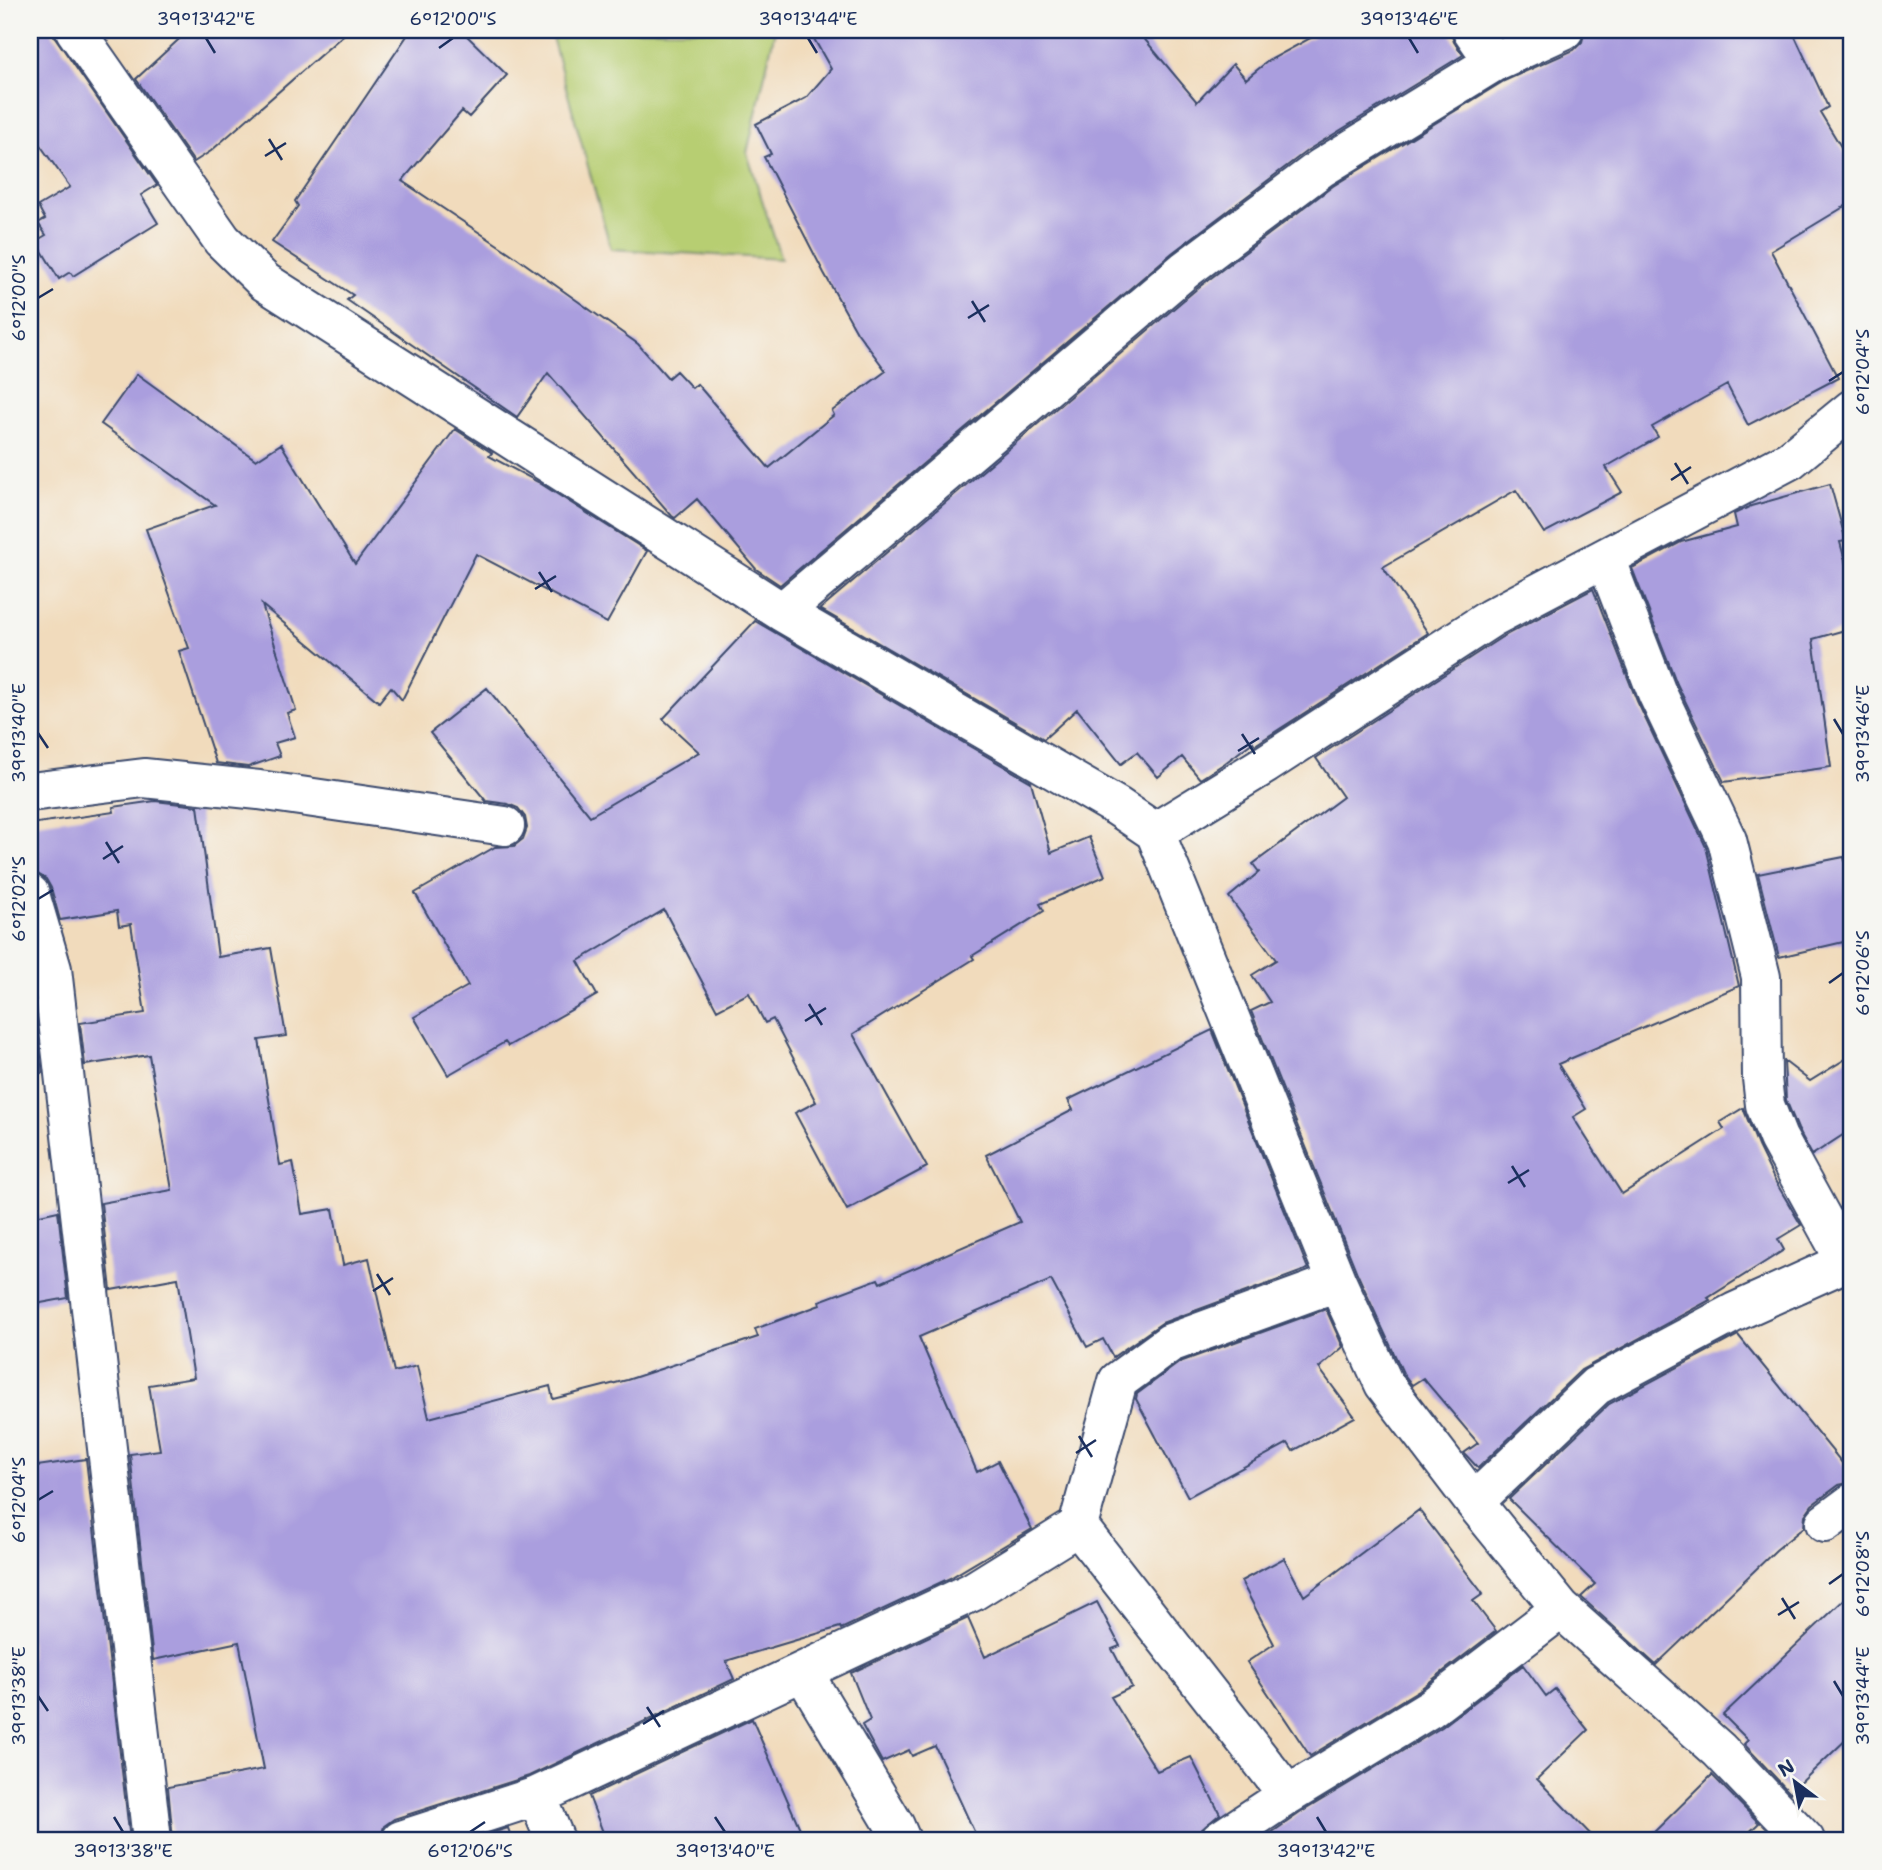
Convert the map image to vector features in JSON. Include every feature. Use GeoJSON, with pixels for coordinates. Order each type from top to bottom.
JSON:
{"type":"FeatureCollection","features":[{"type":"Feature","properties":{"kind":"street"},"geometry":{"type":"LineString","coordinates":[[75,30],[222,240],[265,282],[782,612],[1118,807],[1155,832],[1337,1282],[1384,1384],[1474,1502],[1562,1609],[1719,1750],[1805,1840]]}},
{"type":"Feature","properties":{"kind":"street"},"geometry":{"type":"LineString","coordinates":[[1472,30],[1494,62]]}},
{"type":"Feature","properties":{"kind":"street"},"geometry":{"type":"LineString","coordinates":[[782,612],[1185,270],[1321,168],[1494,62],[1564,30]]}},
{"type":"Feature","properties":{"kind":"street"},"geometry":{"type":"LineString","coordinates":[[1155,832],[1492,618],[1790,460],[1852,410]]}},
{"type":"Feature","properties":{"kind":"street"},"geometry":{"type":"LineString","coordinates":[[1474,1502],[1596,1386],[1735,1312],[1850,1263],[1778,1138],[1765,1105],[1762,1078],[1761,976],[1727,840],[1657,693],[1605,558]]}},
{"type":"Feature","properties":{"kind":"street"},"geometry":{"type":"LineString","coordinates":[[30,792],[144,778],[259,790],[505,826]]}},
{"type":"Feature","properties":{"kind":"street"},"geometry":{"type":"LineString","coordinates":[[30,894],[52,969],[152,1840]]}},
{"type":"Feature","properties":{"kind":"street"},"geometry":{"type":"LineString","coordinates":[[401,1840],[537,1796],[972,1592],[1078,1526],[1118,1381],[1170,1343],[1337,1282]]}},
{"type":"Feature","properties":{"kind":"street"},"geometry":{"type":"LineString","coordinates":[[1078,1526],[1288,1795]]}},
{"type":"Feature","properties":{"kind":"street"},"geometry":{"type":"LineString","coordinates":[[1220,1840],[1431,1708],[1562,1609]]}},
{"type":"Feature","properties":{"kind":"street"},"geometry":{"type":"LineString","coordinates":[[803,1672],[901,1840]]}},
{"type":"Feature","properties":{"kind":"street"},"geometry":{"type":"LineString","coordinates":[[537,1796],[555,1840]]}},
{"type":"Feature","properties":{"kind":"green space"},"geometry":{"type":"Polygon","coordinates":[[[550,30],[775,30],[747,153],[781,259],[611,249],[550,30]]]}},
{"type":"Feature","properties":{"kind":"building"},"geometry":{"type":"Polygon","coordinates":[[[30,30],[50,30],[157,185],[141,195],[158,223],[73,276],[70,272],[59,279],[36,241],[46,235],[38,223],[45,219],[38,206],[70,187],[30,131],[30,30]]]}},
{"type":"Feature","properties":{"kind":"building"},"geometry":{"type":"Polygon","coordinates":[[[189,30],[349,30],[211,151],[194,162],[136,79],[189,30]]]}},
{"type":"Feature","properties":{"kind":"building"},"geometry":{"type":"Polygon","coordinates":[[[411,30],[461,30],[507,75],[469,117],[462,111],[402,181],[510,253],[638,344],[668,378],[676,371],[692,388],[697,384],[769,468],[834,415],[832,411],[886,371],[857,332],[824,273],[764,157],[771,154],[756,124],[806,98],[831,69],[809,30],[1137,30],[1197,102],[1233,64],[1246,79],[1268,61],[1325,30],[1450,30],[1463,55],[1308,150],[1172,253],[780,585],[756,569],[697,499],[675,518],[672,516],[548,373],[517,417],[347,300],[353,295],[272,242],[298,206],[295,201],[411,30]]]}},
{"type":"Feature","properties":{"kind":"building"},"geometry":{"type":"Polygon","coordinates":[[[1585,30],[1792,30],[1828,107],[1820,112],[1852,165],[1852,202],[1771,251],[1838,378],[1748,425],[1727,385],[1652,427],[1658,437],[1606,467],[1622,492],[1544,533],[1516,490],[1383,567],[1428,633],[1255,745],[1253,742],[1200,779],[1182,757],[1158,777],[1137,752],[1121,764],[1077,709],[1044,739],[820,609],[1199,287],[1333,186],[1504,81],[1574,50],[1582,42],[1585,30]]]}},
{"type":"Feature","properties":{"kind":"building"},"geometry":{"type":"Polygon","coordinates":[[[137,374],[256,460],[281,444],[355,564],[455,429],[492,453],[489,456],[538,482],[647,551],[607,623],[476,554],[402,700],[391,687],[379,702],[262,605],[296,710],[287,713],[295,737],[275,743],[280,756],[248,767],[216,763],[179,651],[189,648],[146,529],[215,505],[101,424],[137,374]]]}},
{"type":"Feature","properties":{"kind":"building"},"geometry":{"type":"Polygon","coordinates":[[[1830,484],[1846,541],[1840,542],[1852,587],[1852,628],[1813,639],[1831,767],[1724,782],[1677,684],[1632,568],[1681,542],[1737,527],[1734,514],[1751,506],[1830,484]]]}},
{"type":"Feature","properties":{"kind":"building"},"geometry":{"type":"Polygon","coordinates":[[[1593,589],[1637,701],[1706,847],[1739,986],[1558,1064],[1586,1109],[1573,1117],[1622,1194],[1724,1129],[1720,1122],[1743,1108],[1774,1179],[1801,1225],[1778,1239],[1784,1250],[1708,1298],[1710,1300],[1581,1370],[1478,1468],[1464,1453],[1478,1443],[1423,1378],[1412,1385],[1403,1373],[1357,1273],[1251,1011],[1270,1002],[1252,975],[1276,960],[1229,897],[1259,872],[1253,864],[1343,797],[1316,758],[1502,637],[1593,589]]]}},
{"type":"Feature","properties":{"kind":"building"},"geometry":{"type":"Polygon","coordinates":[[[755,621],[1031,782],[1051,853],[1089,837],[1105,876],[1040,904],[1044,911],[972,956],[974,959],[853,1034],[927,1167],[847,1210],[795,1113],[816,1102],[773,1019],[765,1023],[749,993],[717,1010],[664,910],[578,961],[597,995],[508,1046],[505,1042],[448,1075],[414,1017],[468,986],[415,893],[495,847],[514,846],[523,839],[527,828],[525,817],[518,808],[486,801],[430,733],[487,688],[590,816],[699,752],[663,719],[755,621]]]}},
{"type":"Feature","properties":{"kind":"building"},"geometry":{"type":"Polygon","coordinates":[[[155,801],[198,806],[218,957],[271,948],[286,1036],[259,1040],[280,1165],[293,1162],[302,1214],[333,1209],[343,1265],[369,1258],[394,1372],[417,1366],[429,1418],[550,1386],[553,1399],[627,1380],[758,1337],[755,1329],[820,1305],[819,1301],[878,1279],[880,1283],[1020,1222],[986,1155],[1073,1110],[1068,1100],[1212,1030],[1308,1269],[1162,1323],[1113,1357],[1103,1339],[1087,1347],[1051,1280],[919,1337],[977,1472],[998,1461],[1032,1529],[950,1578],[841,1629],[840,1627],[726,1661],[734,1679],[529,1776],[394,1819],[384,1826],[380,1840],[173,1840],[168,1787],[264,1769],[239,1642],[153,1660],[130,1454],[160,1450],[149,1385],[194,1378],[178,1278],[111,1290],[101,1203],[172,1190],[149,1055],[85,1065],[80,1023],[145,1013],[131,924],[119,926],[117,911],[60,920],[46,879],[36,873],[30,873],[30,824],[114,812],[113,807],[155,801]]]}},
{"type":"Feature","properties":{"kind":"building"},"geometry":{"type":"Polygon","coordinates":[[[1844,857],[1845,861],[1852,860],[1852,940],[1779,957],[1758,874],[1844,857]]]}},
{"type":"Feature","properties":{"kind":"building"},"geometry":{"type":"Polygon","coordinates":[[[37,1030],[42,1073],[30,1075],[30,1031],[37,1030]]]}},
{"type":"Feature","properties":{"kind":"building"},"geometry":{"type":"Polygon","coordinates":[[[1852,1055],[1852,1129],[1812,1155],[1786,1100],[1784,1061],[1810,1081],[1852,1055]]]}},
{"type":"Feature","properties":{"kind":"building"},"geometry":{"type":"Polygon","coordinates":[[[58,1211],[68,1298],[30,1305],[30,1217],[58,1211]]]}},
{"type":"Feature","properties":{"kind":"building"},"geometry":{"type":"Polygon","coordinates":[[[1326,1309],[1343,1347],[1319,1368],[1355,1417],[1293,1451],[1288,1443],[1188,1497],[1136,1399],[1137,1394],[1180,1362],[1326,1309]]]}},
{"type":"Feature","properties":{"kind":"building"},"geometry":{"type":"Polygon","coordinates":[[[1738,1335],[1852,1475],[1852,1482],[1839,1485],[1812,1505],[1805,1515],[1804,1527],[1776,1550],[1656,1665],[1581,1597],[1595,1584],[1509,1499],[1609,1404],[1738,1335]]]}},
{"type":"Feature","properties":{"kind":"building"},"geometry":{"type":"Polygon","coordinates":[[[86,1459],[130,1840],[30,1840],[30,1467],[86,1459]]]}},
{"type":"Feature","properties":{"kind":"building"},"geometry":{"type":"Polygon","coordinates":[[[1419,1510],[1483,1594],[1473,1601],[1496,1631],[1419,1690],[1310,1756],[1247,1662],[1274,1644],[1241,1581],[1284,1558],[1304,1596],[1419,1510]]]}},
{"type":"Feature","properties":{"kind":"building"},"geometry":{"type":"Polygon","coordinates":[[[1852,1592],[1852,1734],[1790,1793],[1744,1744],[1748,1740],[1723,1715],[1852,1592]]]}},
{"type":"Feature","properties":{"kind":"building"},"geometry":{"type":"Polygon","coordinates":[[[1097,1602],[1120,1646],[1112,1649],[1132,1687],[1111,1697],[1157,1771],[1191,1757],[1220,1814],[1201,1830],[1198,1840],[978,1840],[935,1746],[912,1756],[909,1750],[882,1762],[862,1725],[870,1720],[851,1673],[968,1618],[985,1657],[1097,1602]]]}},
{"type":"Feature","properties":{"kind":"building"},"geometry":{"type":"Polygon","coordinates":[[[1523,1665],[1546,1696],[1555,1689],[1588,1730],[1537,1779],[1596,1840],[1261,1840],[1300,1813],[1442,1727],[1523,1665]]]}},
{"type":"Feature","properties":{"kind":"building"},"geometry":{"type":"Polygon","coordinates":[[[752,1719],[805,1840],[606,1840],[589,1796],[752,1719]]]}},
{"type":"Feature","properties":{"kind":"building"},"geometry":{"type":"Polygon","coordinates":[[[1712,1775],[1759,1823],[1741,1840],[1646,1840],[1712,1775]]]}},
{"type":"Feature","properties":{"kind":"building"},"geometry":{"type":"Polygon","coordinates":[[[508,1828],[512,1840],[471,1840],[508,1828]]]}}]}
